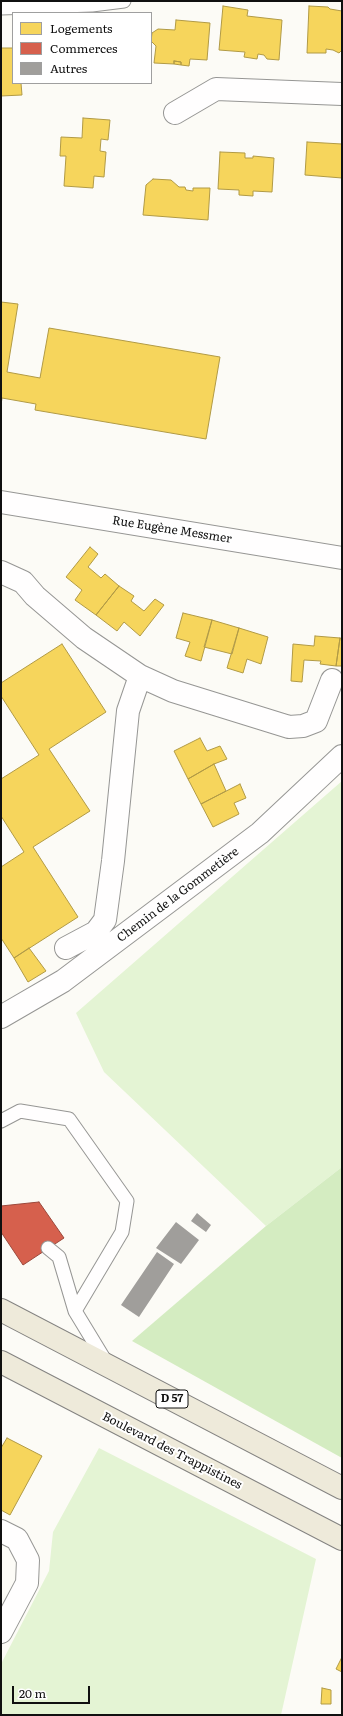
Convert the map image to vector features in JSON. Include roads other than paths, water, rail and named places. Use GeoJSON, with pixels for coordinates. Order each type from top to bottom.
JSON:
{"type":"FeatureCollection","features":[{"type":"Feature","properties":{"kind":"main road","name":"D 57"},"geometry":{"type":"LineString","coordinates":[[1,1310],[342,1488]]}},
{"type":"Feature","properties":{"kind":"main road","name":"Boulevard des Trappistines"},"geometry":{"type":"LineString","coordinates":[[1,1362],[342,1540]]}},
{"type":"Feature","properties":{"kind":"street"},"geometry":{"type":"LineString","coordinates":[[175,113],[216,89],[342,94]]}},
{"type":"Feature","properties":{"kind":"street","name":"Rue Eugène Messmer"},"geometry":{"type":"LineString","coordinates":[[1,502],[342,558]]}},
{"type":"Feature","properties":{"kind":"street"},"geometry":{"type":"LineString","coordinates":[[1,572],[23,582],[35,596],[84,638],[140,676],[173,691],[290,727],[303,726],[316,721],[332,680]]}},
{"type":"Feature","properties":{"kind":"street"},"geometry":{"type":"LineString","coordinates":[[66,948],[96,932],[105,920],[113,861],[128,711],[140,676]]}},
{"type":"Feature","properties":{"kind":"street","name":"Chemin de la Gommetière"},"geometry":{"type":"LineString","coordinates":[[1,1017],[63,981],[260,833],[342,756]]}},
{"type":"Feature","properties":{"kind":"street"},"geometry":{"type":"LineString","coordinates":[[1,1531],[16,1539],[28,1560],[27,1583],[1,1632]]}},
{"type":"Feature","properties":{"kind":"lane"},"geometry":{"type":"LineString","coordinates":[[1,8],[92,5],[124,1]]}},
{"type":"Feature","properties":{"kind":"lane"},"geometry":{"type":"LineString","coordinates":[[1,1121],[20,1110],[69,1119],[127,1201],[122,1232],[75,1311]]}},
{"type":"Feature","properties":{"kind":"lane"},"geometry":{"type":"LineString","coordinates":[[48,1248],[59,1257],[75,1311],[108,1365]]}}]}
